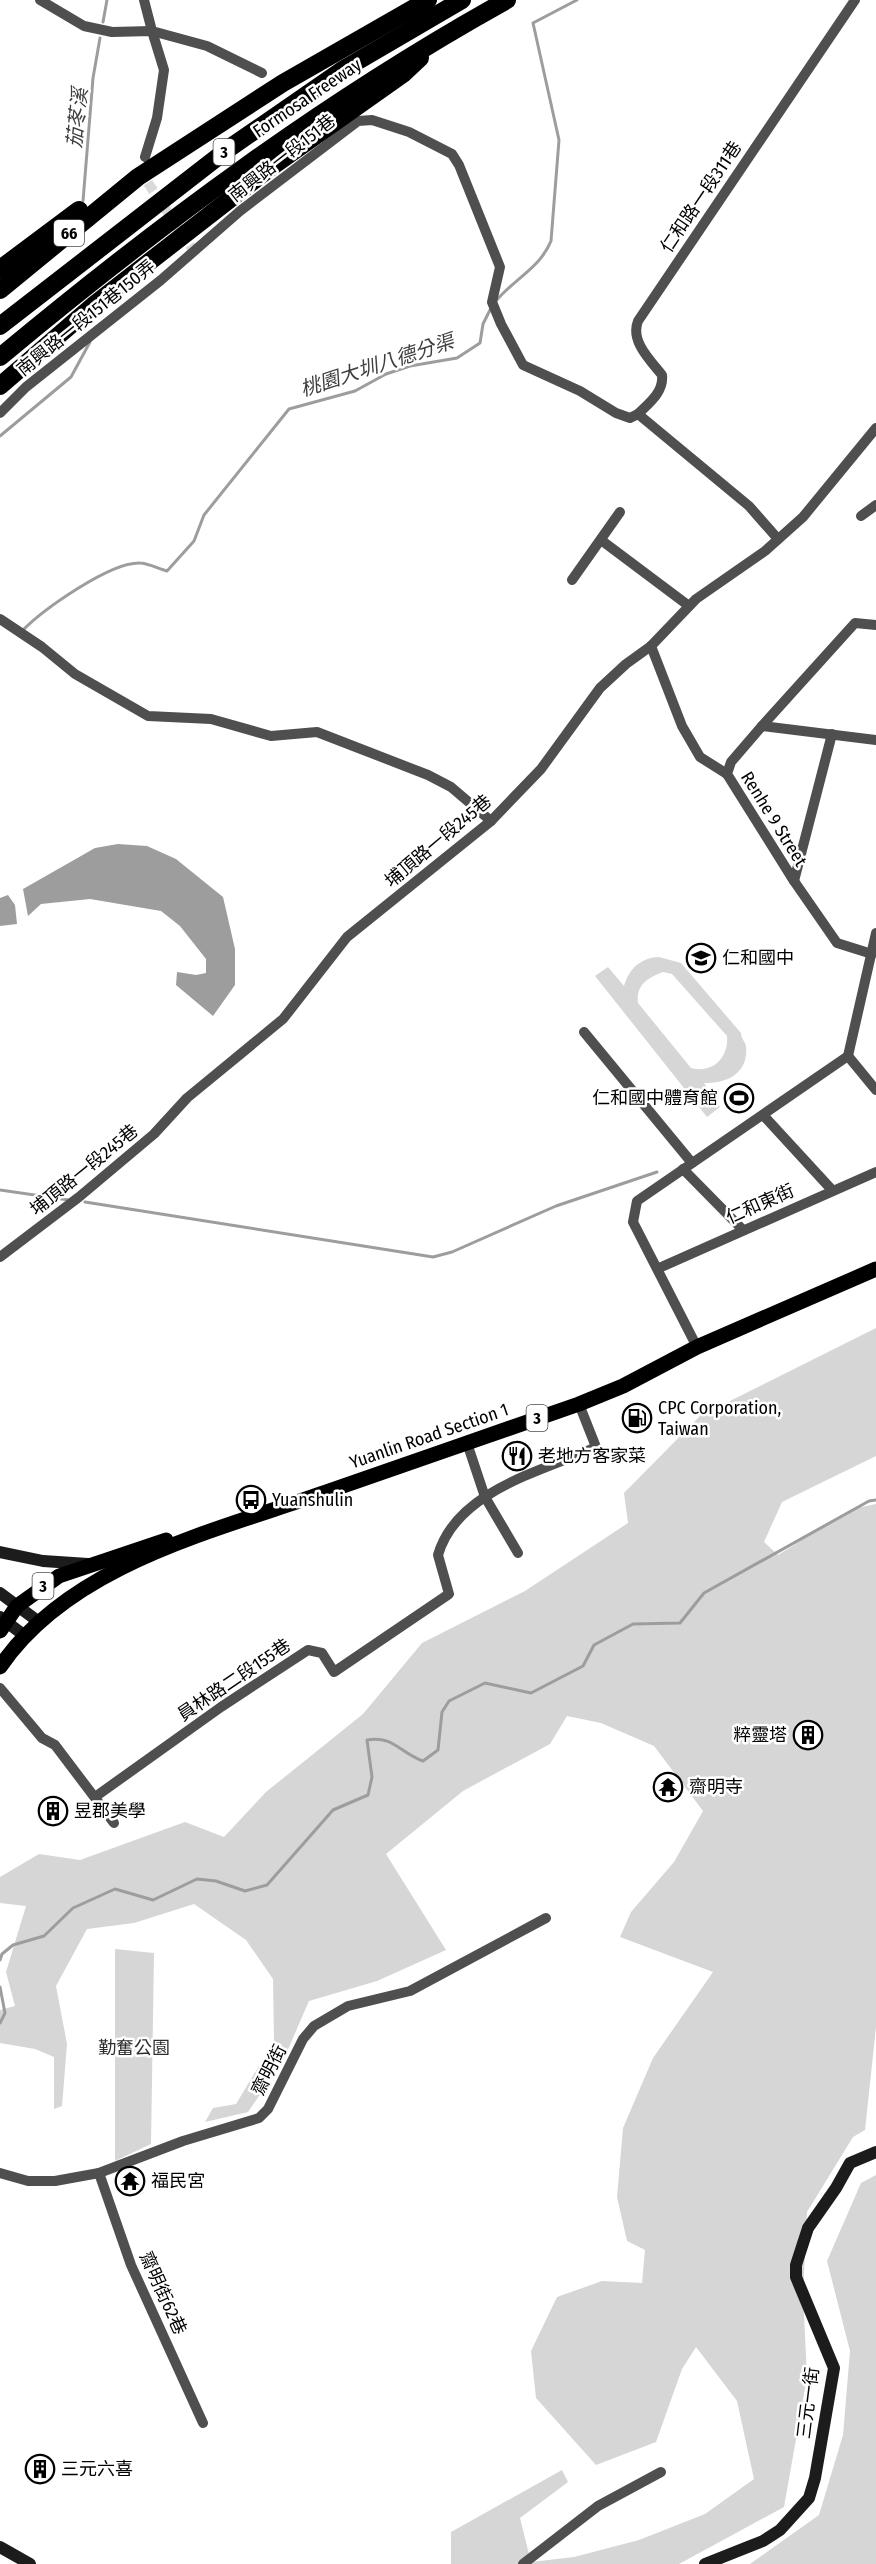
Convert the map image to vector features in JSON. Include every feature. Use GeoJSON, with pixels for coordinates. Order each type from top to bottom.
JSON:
{"type":"FeatureCollection","features":[{"type":"Feature","properties":{"kind":"highway"},"geometry":{"type":"LineString","coordinates":[[0,269],[81,209],[118,186],[138,177],[283,83],[428,0]]}},
{"type":"Feature","properties":{"kind":"highway","name":"Formosa Freeway"},"geometry":{"type":"LineString","coordinates":[[0,326],[228,149],[344,69],[462,0]]}},
{"type":"Feature","properties":{"kind":"highway","name":"Formosa Freeway"},"geometry":{"type":"LineString","coordinates":[[0,357],[80,290],[258,157],[351,92],[507,0]]}},
{"type":"Feature","properties":{"kind":"highway"},"geometry":{"type":"LineString","coordinates":[[0,386],[95,304],[270,168],[403,74],[448,33]]}},
{"type":"Feature","properties":{"kind":"highway","name":"66"},"geometry":{"type":"LineString","coordinates":[[0,290],[138,177]]}},
{"type":"Feature","properties":{"kind":"main road","name":"Yuanlin Road Section 1"},"geometry":{"type":"LineString","coordinates":[[39,1622],[94,1582],[187,1540],[579,1404],[623,1386],[696,1347],[876,1269]]}},
{"type":"Feature","properties":{"kind":"main road","name":"Yuanlin Road Section 1"},"geometry":{"type":"LineString","coordinates":[[2,1623],[17,1606],[59,1576],[164,1540],[187,1540]]}},
{"type":"Feature","properties":{"kind":"main road","name":"3"},"geometry":{"type":"LineString","coordinates":[[0,1667],[39,1622]]}},
{"type":"Feature","properties":{"kind":"street"},"geometry":{"type":"LineString","coordinates":[[40,0],[84,26],[112,32],[152,31],[207,46],[262,73]]}},
{"type":"Feature","properties":{"kind":"street"},"geometry":{"type":"LineString","coordinates":[[144,0],[164,70],[157,118],[146,157]]}},
{"type":"Feature","properties":{"kind":"street","name":"仁和路一段311巷"},"geometry":{"type":"LineString","coordinates":[[638,414],[659,391],[663,382],[662,375],[636,339],[635,328],[638,321],[855,0]]}},
{"type":"Feature","properties":{"kind":"street","name":"南興路一段151巷"},"geometry":{"type":"LineString","coordinates":[[193,250],[357,121],[372,120],[409,132],[452,154],[483,220],[500,267],[493,306],[523,365],[580,391],[616,413],[630,418],[638,414]]}},
{"type":"Feature","properties":{"kind":"street","name":"南興路一段151巷150弄"},"geometry":{"type":"LineString","coordinates":[[0,413],[26,387],[161,280],[193,250]]}},
{"type":"Feature","properties":{"kind":"street"},"geometry":{"type":"LineString","coordinates":[[638,414],[749,506],[778,539]]}},
{"type":"Feature","properties":{"kind":"street","name":"埔頂路一段245巷"},"geometry":{"type":"LineString","coordinates":[[0,1257],[79,1197],[154,1134],[187,1098],[283,1019],[348,937],[491,820],[541,769],[600,688],[626,664],[651,646],[689,606],[778,539],[803,517],[876,428]]}},
{"type":"Feature","properties":{"kind":"street"},"geometry":{"type":"LineString","coordinates":[[861,516],[876,505]]}},
{"type":"Feature","properties":{"kind":"street"},"geometry":{"type":"LineString","coordinates":[[572,580],[621,512]]}},
{"type":"Feature","properties":{"kind":"street"},"geometry":{"type":"LineString","coordinates":[[601,540],[689,606]]}},
{"type":"Feature","properties":{"kind":"street"},"geometry":{"type":"LineString","coordinates":[[0,619],[42,647],[75,674],[148,716],[211,719],[271,736],[317,732],[428,775],[451,787],[491,820]]}},
{"type":"Feature","properties":{"kind":"street","name":"Renhe 9 Street"},"geometry":{"type":"LineString","coordinates":[[872,954],[837,943],[794,881],[727,774],[731,762],[855,623],[876,626]]}},
{"type":"Feature","properties":{"kind":"street"},"geometry":{"type":"LineString","coordinates":[[651,646],[682,726],[700,757],[727,774]]}},
{"type":"Feature","properties":{"kind":"street"},"geometry":{"type":"LineString","coordinates":[[762,726],[876,740]]}},
{"type":"Feature","properties":{"kind":"street"},"geometry":{"type":"LineString","coordinates":[[794,881],[832,734]]}},
{"type":"Feature","properties":{"kind":"street"},"geometry":{"type":"LineString","coordinates":[[696,1347],[659,1268],[633,1222],[637,1201],[848,1056],[876,933]]}},
{"type":"Feature","properties":{"kind":"street"},"geometry":{"type":"LineString","coordinates":[[584,1032],[688,1166],[743,1230]]}},
{"type":"Feature","properties":{"kind":"street"},"geometry":{"type":"LineString","coordinates":[[848,1056],[876,1090]]}},
{"type":"Feature","properties":{"kind":"street"},"geometry":{"type":"LineString","coordinates":[[763,1115],[832,1190]]}},
{"type":"Feature","properties":{"kind":"street","name":"仁和東街"},"geometry":{"type":"LineString","coordinates":[[659,1268],[876,1172]]}},
{"type":"Feature","properties":{"kind":"street"},"geometry":{"type":"LineString","coordinates":[[484,1497],[510,1482],[596,1447],[579,1404]]}},
{"type":"Feature","properties":{"kind":"street"},"geometry":{"type":"LineString","coordinates":[[467,1443],[484,1497],[518,1552]]}},
{"type":"Feature","properties":{"kind":"street","name":"員林路二段155巷"},"geometry":{"type":"LineString","coordinates":[[95,1797],[222,1707],[309,1650],[322,1653],[334,1672],[449,1594],[438,1555],[451,1531],[484,1497]]}},
{"type":"Feature","properties":{"kind":"street"},"geometry":{"type":"LineString","coordinates":[[0,1552],[43,1561],[89,1564]]}},
{"type":"Feature","properties":{"kind":"street"},"geometry":{"type":"LineString","coordinates":[[0,1593],[39,1622]]}},
{"type":"Feature","properties":{"kind":"street"},"geometry":{"type":"LineString","coordinates":[[2,1623],[25,1636]]}},
{"type":"Feature","properties":{"kind":"street"},"geometry":{"type":"LineString","coordinates":[[0,1688],[42,1738],[55,1745],[114,1823]]}},
{"type":"Feature","properties":{"kind":"street","name":"齋明街"},"geometry":{"type":"LineString","coordinates":[[0,2173],[28,2181],[55,2181],[99,2173],[183,2141],[259,2118],[268,2109],[303,2039],[314,2026],[348,2006],[410,1991],[546,1918]]}},
{"type":"Feature","properties":{"kind":"street","name":"三元一街"},"geometry":{"type":"LineString","coordinates":[[705,2564],[763,2541],[780,2530],[809,2498],[815,2478],[834,2368],[796,2277],[796,2265],[808,2228],[836,2188],[850,2163],[876,2152]]}},
{"type":"Feature","properties":{"kind":"street","name":"齋明街62巷"},"geometry":{"type":"LineString","coordinates":[[99,2173],[131,2265],[203,2423]]}},
{"type":"Feature","properties":{"kind":"street"},"geometry":{"type":"LineString","coordinates":[[523,2564],[598,2506],[661,2472]]}},
{"type":"Feature","properties":{"kind":"street"},"geometry":{"type":"LineString","coordinates":[[0,2547],[30,2564]]}},
{"type":"Feature","properties":{"kind":"green space"},"geometry":{"type":"Polygon","coordinates":[[[659,957],[681,963],[741,1033],[745,1044],[744,1063],[735,1075],[721,1081],[704,1083],[720,1107],[707,1117],[595,976],[608,967],[624,986],[629,974],[636,966],[659,957]],[[663,972],[644,983],[639,991],[638,1003],[691,1068],[713,1066],[725,1051],[727,1036],[672,974],[663,972]]]}},
{"type":"Feature","properties":{"kind":"green space"},"geometry":{"type":"Polygon","coordinates":[[[876,1328],[876,1456],[782,1502],[764,1542],[778,1555],[852,1509],[876,1504],[876,2027],[865,2130],[853,2137],[807,2212],[803,2294],[807,2377],[784,2507],[679,2564],[451,2564],[451,2532],[562,2470],[568,2482],[520,2518],[531,2562],[574,2557],[639,2540],[705,2514],[754,2479],[737,2401],[696,2347],[682,2369],[656,2442],[596,2465],[536,2398],[531,2351],[557,2297],[602,2281],[642,2283],[645,2250],[627,2241],[617,2197],[623,2128],[653,2058],[713,1972],[620,1937],[631,1912],[674,1862],[703,1811],[654,1746],[601,1723],[567,1716],[550,1744],[463,1791],[386,1854],[446,1950],[377,1981],[309,2001],[283,2061],[248,2112],[205,2122],[213,2108],[236,2104],[274,2041],[273,1979],[246,1940],[194,1904],[134,1923],[87,1929],[56,1986],[67,2044],[62,2106],[54,2109],[54,2057],[35,2049],[0,2043],[0,2010],[15,2006],[6,1972],[26,1906],[0,1903],[0,1877],[39,1854],[80,1860],[185,1822],[224,1837],[266,1792],[363,1714],[422,1643],[525,1591],[628,1523],[624,1493],[700,1416],[876,1328]]]}},
{"type":"Feature","properties":{"kind":"green space","name":"勤奮公園"},"geometry":{"type":"Polygon","coordinates":[[[115,1949],[154,1953],[151,2144],[115,2161],[115,1949]]]}},
{"type":"Feature","properties":{"kind":"green space"},"geometry":{"type":"Polygon","coordinates":[[[876,2175],[876,2564],[750,2564],[819,2515],[843,2435],[850,2351],[827,2261],[861,2183],[876,2175]]]}},
{"type":"Feature","properties":{"kind":"shaded area"},"geometry":{"type":"Polygon","coordinates":[[[118,844],[147,846],[176,859],[223,897],[235,949],[235,985],[213,1016],[176,985],[177,972],[196,975],[206,973],[206,959],[180,926],[161,911],[90,899],[41,904],[28,916],[23,889],[95,848],[118,844]]]}},
{"type":"Feature","properties":{"kind":"shaded area"},"geometry":{"type":"Polygon","coordinates":[[[8,895],[15,905],[17,924],[0,926],[0,898],[8,895]]]}},
{"type":"Feature","properties":{"kind":"waterway","name":"茄苳溪"},"geometry":{"type":"LineString","coordinates":[[103,22],[107,0]]}},
{"type":"Feature","properties":{"kind":"waterway","name":"桃園大圳八德分渠"},"geometry":{"type":"LineString","coordinates":[[496,301],[534,266],[551,241],[559,140],[533,23],[577,0]]}},
{"type":"Feature","properties":{"kind":"waterway","name":"茄苳溪"},"geometry":{"type":"LineString","coordinates":[[83,201],[93,78],[100,38]]}},
{"type":"Feature","properties":{"kind":"waterway","name":"桃園大圳八德分渠"},"geometry":{"type":"LineString","coordinates":[[23,630],[61,599],[112,570],[140,563],[167,571],[194,541],[204,515],[289,409],[355,391],[386,374],[410,366],[457,358],[480,343],[483,324],[492,306]]}},
{"type":"Feature","properties":{"kind":"waterway","name":"茄苳溪"},"geometry":{"type":"LineString","coordinates":[[0,436],[71,377],[90,342]]}},
{"type":"Feature","properties":{"kind":"waterway"},"geometry":{"type":"LineString","coordinates":[[85,1202],[433,1257],[452,1252],[556,1206],[657,1172]]}},
{"type":"Feature","properties":{"kind":"waterway"},"geometry":{"type":"LineString","coordinates":[[0,1190],[69,1200]]}},
{"type":"Feature","properties":{"kind":"waterway"},"geometry":{"type":"LineString","coordinates":[[0,1960],[2,1954],[13,1945],[44,1936],[73,1908],[115,1889],[153,1900],[197,1879],[216,1881],[245,1891],[267,1885],[333,1810],[368,1795],[372,1777],[367,1740],[390,1742],[423,1761],[438,1750],[442,1712],[449,1701],[485,1683],[531,1693],[583,1666],[594,1645],[633,1624],[680,1623],[704,1593],[869,1501],[876,1500]]}},
{"type":"Feature","properties":{"kind":"waterway"},"geometry":{"type":"LineString","coordinates":[[0,1987],[5,2013],[0,2023]]}},
{"type":"Feature","properties":{"kind":"tunnel"},"geometry":{"type":"LineString","coordinates":[[144,169],[144,177],[193,250]]}},
{"type":"Feature","properties":{"kind":"place","name":"仁和國中"},"geometry":{"type":"Point","coordinates":[701,958]}},
{"type":"Feature","properties":{"kind":"place","name":"仁和國中體育館"},"geometry":{"type":"Point","coordinates":[739,1098]}},
{"type":"Feature","properties":{"kind":"place","name":"CPC Corporation, Taiwan"},"geometry":{"type":"Point","coordinates":[637,1418]}},
{"type":"Feature","properties":{"kind":"place","name":"老地方客家菜"},"geometry":{"type":"Point","coordinates":[517,1456]}},
{"type":"Feature","properties":{"kind":"place","name":"Yuanshulin"},"geometry":{"type":"Point","coordinates":[251,1500]}},
{"type":"Feature","properties":{"kind":"place","name":"粹靈塔"},"geometry":{"type":"Point","coordinates":[808,1735]}},
{"type":"Feature","properties":{"kind":"place","name":"齋明寺"},"geometry":{"type":"Point","coordinates":[668,1787]}},
{"type":"Feature","properties":{"kind":"place","name":"昱郡美學"},"geometry":{"type":"Point","coordinates":[53,1811]}},
{"type":"Feature","properties":{"kind":"place","name":"福民宮"},"geometry":{"type":"Point","coordinates":[130,2181]}},
{"type":"Feature","properties":{"kind":"place","name":"三元六喜"},"geometry":{"type":"Point","coordinates":[40,2469]}}]}
